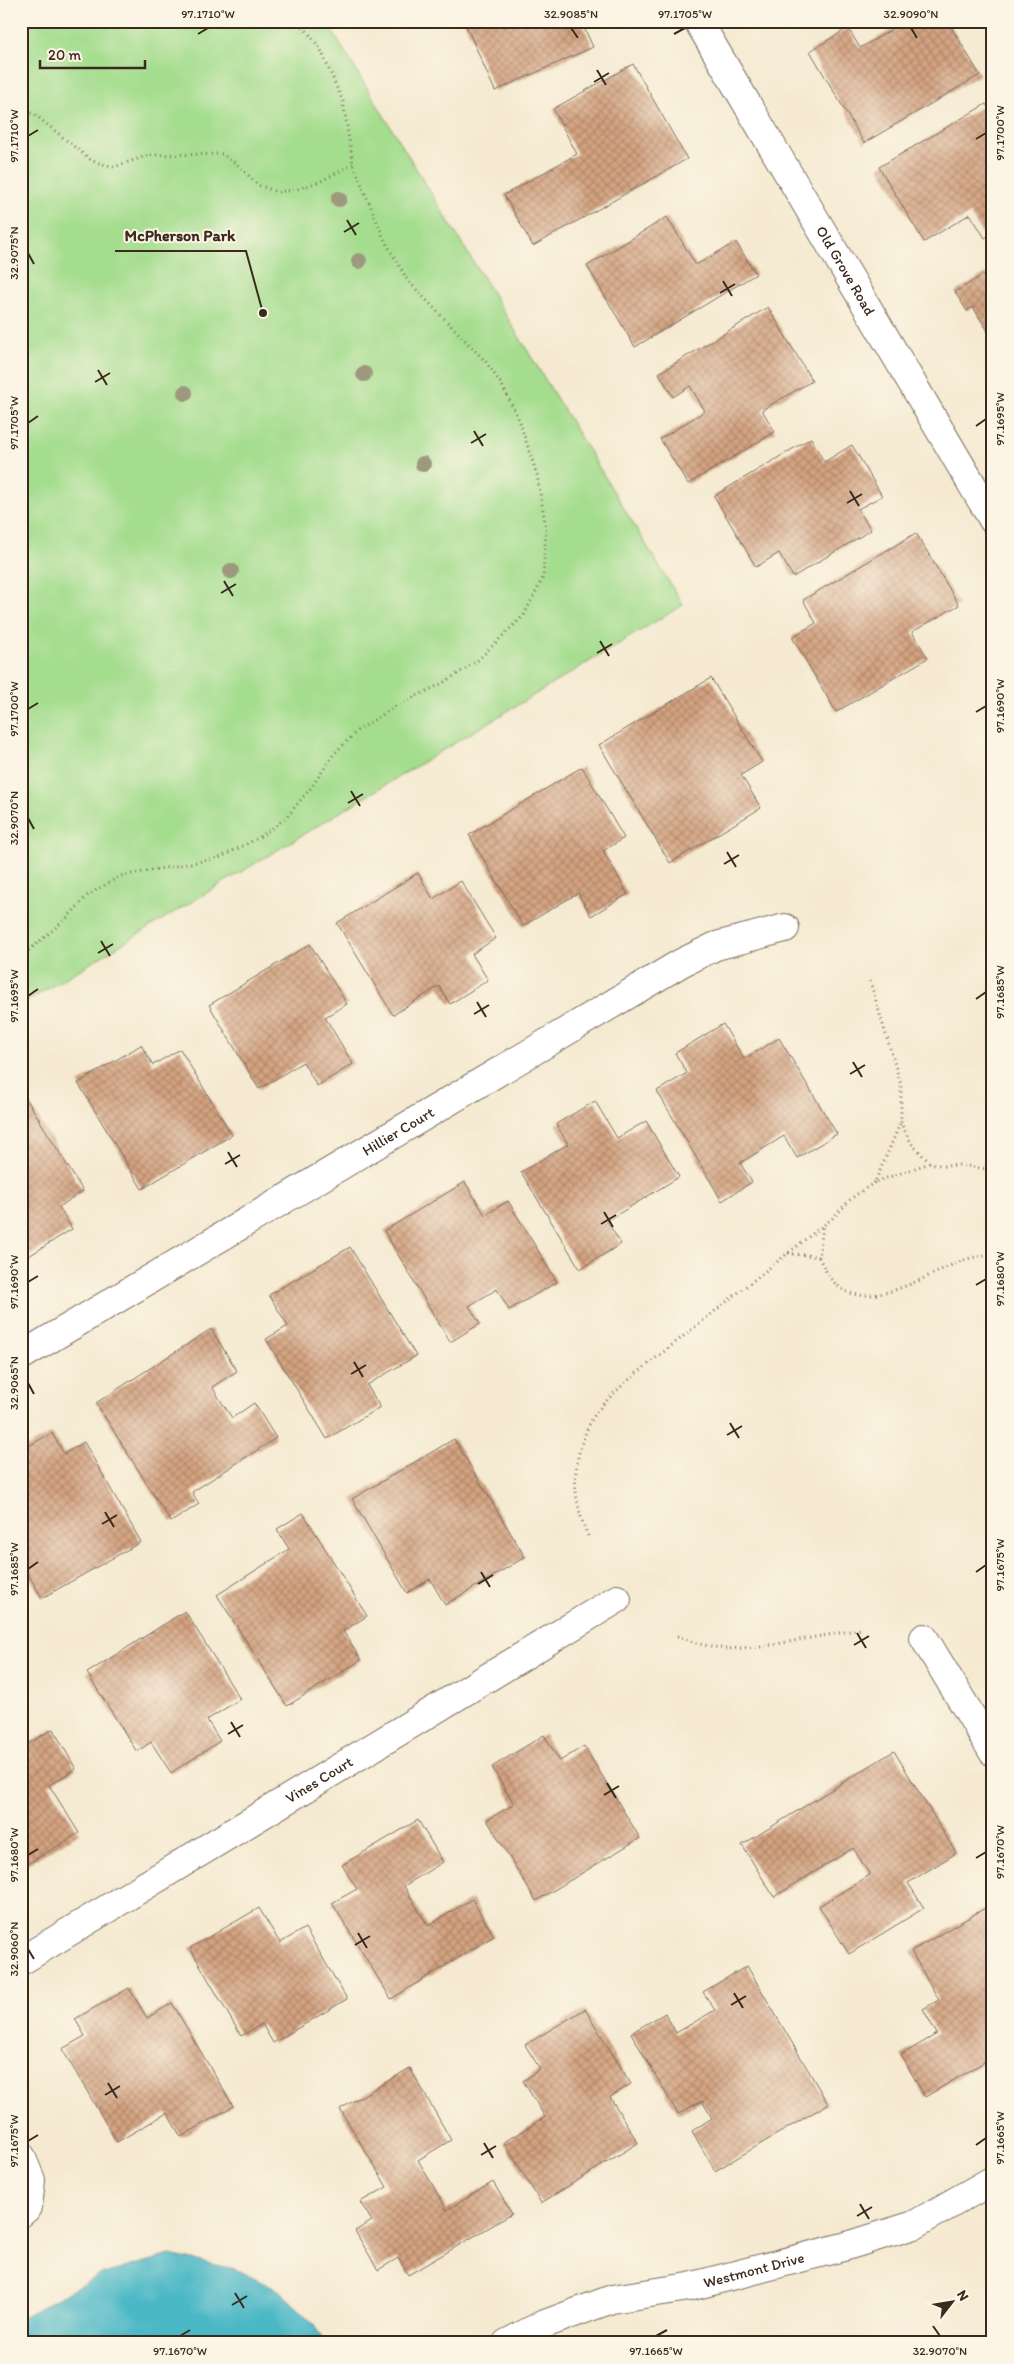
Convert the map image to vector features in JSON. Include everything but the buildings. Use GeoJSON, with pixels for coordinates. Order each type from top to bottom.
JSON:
{"type":"FeatureCollection","features":[{"type":"Feature","properties":{"kind":"street","name":"Old Grove Road"},"geometry":{"type":"LineString","coordinates":[[698,21],[993,520]]}},
{"type":"Feature","properties":{"kind":"street","name":"Hillier Court"},"geometry":{"type":"LineString","coordinates":[[21,1356],[681,963],[716,946],[785,928]]}},
{"type":"Feature","properties":{"kind":"street","name":"Vines Court"},"geometry":{"type":"LineString","coordinates":[[21,1961],[617,1599]]}},
{"type":"Feature","properties":{"kind":"street"},"geometry":{"type":"LineString","coordinates":[[924,1638],[993,1752]]}},
{"type":"Feature","properties":{"kind":"street"},"geometry":{"type":"LineString","coordinates":[[21,2156],[30,2180],[28,2208],[21,2213]]}},
{"type":"Feature","properties":{"kind":"street","name":"Westmont Drive"},"geometry":{"type":"LineString","coordinates":[[507,2343],[542,2325],[612,2299],[689,2286],[847,2246],[914,2225],[993,2180]]}},
{"type":"Feature","properties":{"kind":"path"},"geometry":{"type":"LineString","coordinates":[[21,957],[67,918],[88,895],[120,876],[219,858],[258,838],[286,818],[314,785],[334,754],[358,731],[394,708],[476,662],[524,615],[543,578],[546,528],[537,475],[519,420],[502,385],[486,362],[408,281],[385,241],[353,164],[343,102],[320,48],[299,21]]}},
{"type":"Feature","properties":{"kind":"path"},"geometry":{"type":"LineString","coordinates":[[21,110],[34,114],[92,161],[114,167],[149,155],[222,154],[239,166],[258,185],[277,192],[295,190],[312,184],[353,164]]}},
{"type":"Feature","properties":{"kind":"path"},"geometry":{"type":"LineString","coordinates":[[870,981],[901,1085],[901,1123],[875,1182]]}},
{"type":"Feature","properties":{"kind":"path"},"geometry":{"type":"LineString","coordinates":[[901,1123],[911,1143],[930,1163]]}},
{"type":"Feature","properties":{"kind":"path"},"geometry":{"type":"LineString","coordinates":[[588,1536],[579,1514],[574,1484],[579,1452],[590,1422],[603,1405],[639,1372],[823,1225],[852,1198],[875,1182],[930,1163],[993,1170]]}},
{"type":"Feature","properties":{"kind":"path"},"geometry":{"type":"LineString","coordinates":[[823,1225],[819,1257],[826,1273],[838,1287],[854,1294],[874,1295],[901,1288],[961,1261],[979,1256],[993,1255]]}},
{"type":"Feature","properties":{"kind":"path"},"geometry":{"type":"LineString","coordinates":[[786,1253],[819,1257]]}},
{"type":"Feature","properties":{"kind":"path"},"geometry":{"type":"LineString","coordinates":[[677,1636],[699,1644],[725,1649],[760,1647],[861,1629]]}},
{"type":"Feature","properties":{"kind":"green space"},"geometry":{"type":"Polygon","coordinates":[[[21,21],[326,21],[683,605],[21,1005],[21,21]]]}},
{"type":"Feature","properties":{"kind":"water"},"geometry":{"type":"Polygon","coordinates":[[[170,2255],[235,2269],[280,2291],[312,2322],[325,2343],[21,2343],[21,2318],[100,2275],[170,2255]]]}},
{"type":"Feature","properties":{"kind":"place","name":"McPherson Park"},"geometry":{"type":"Point","coordinates":[263,313]}}]}
